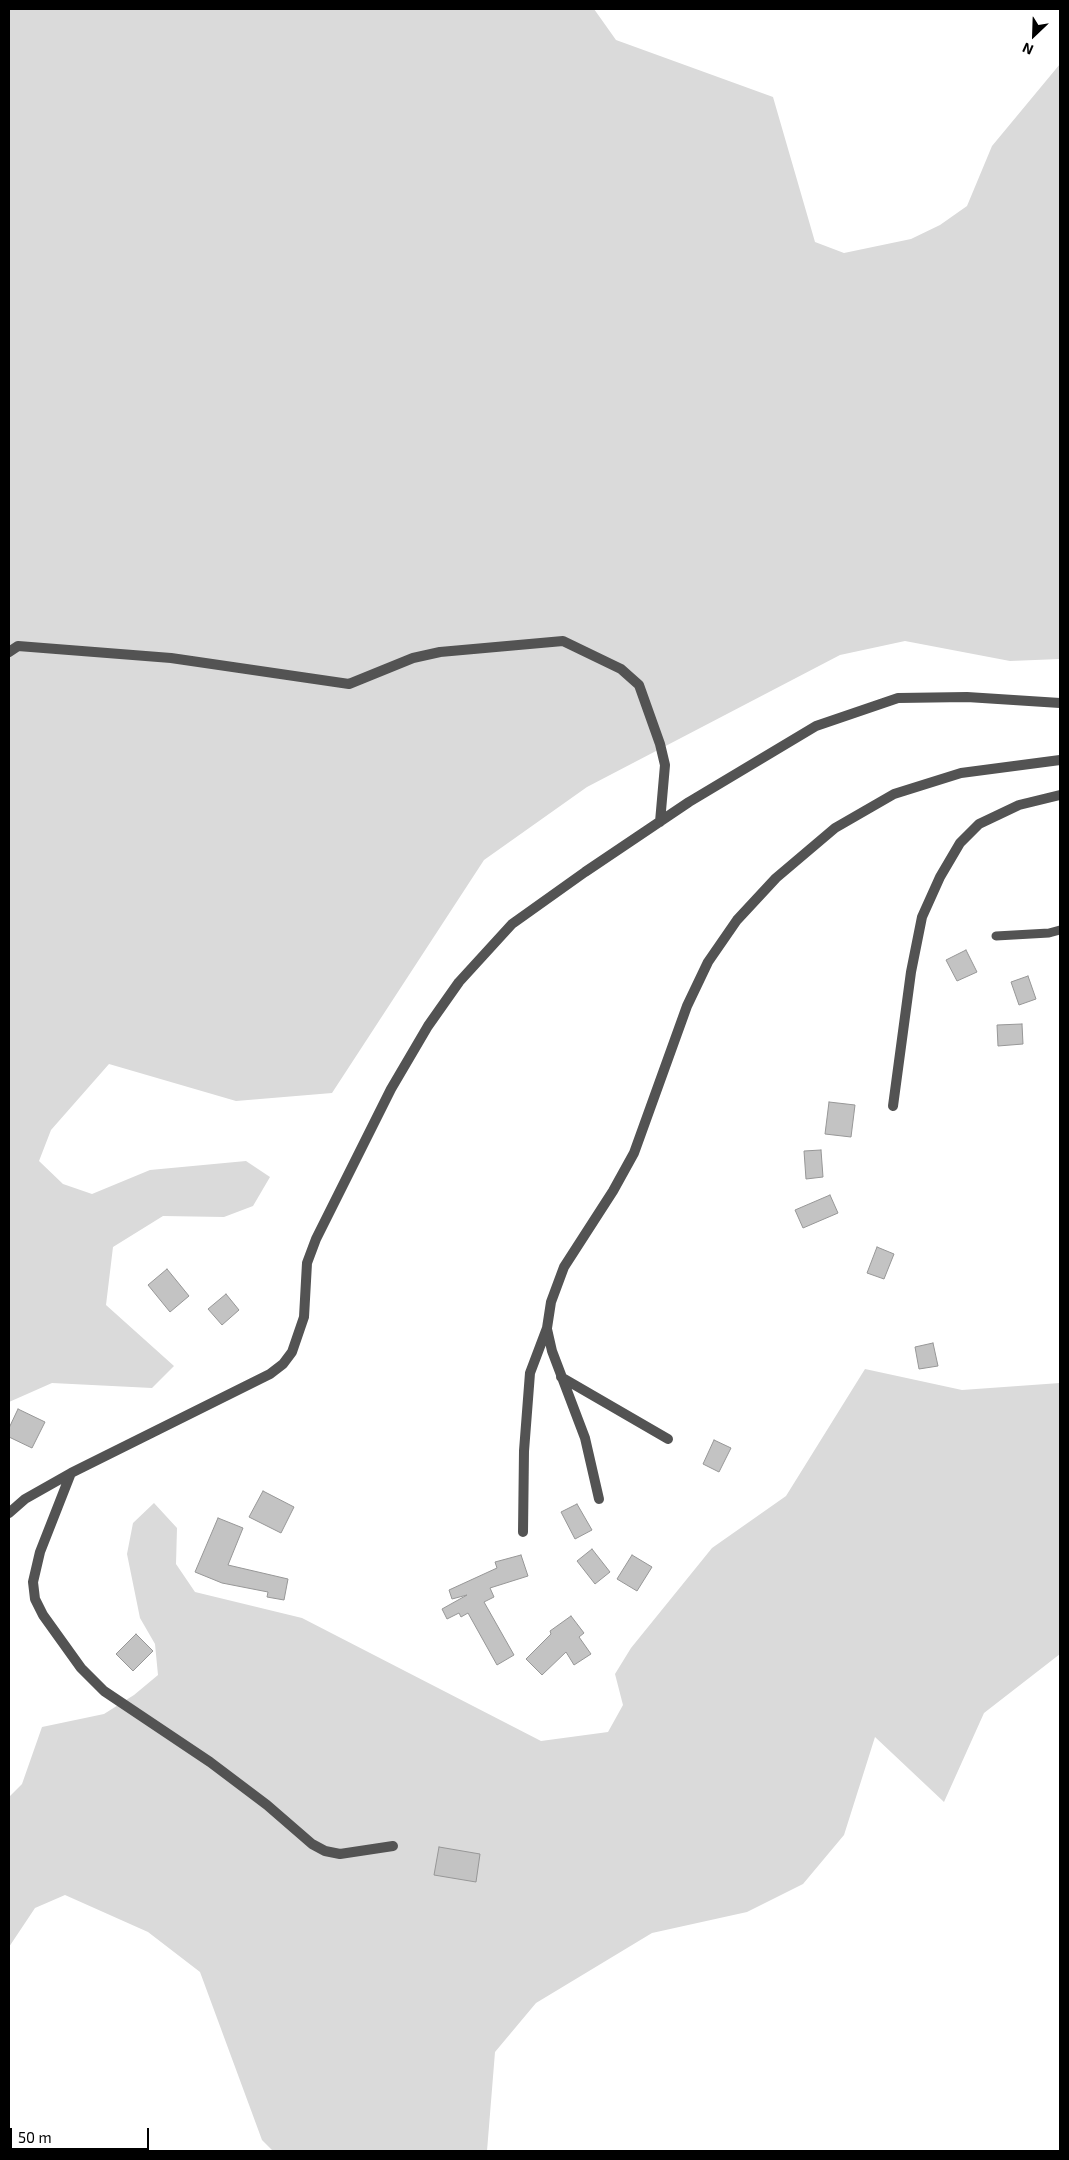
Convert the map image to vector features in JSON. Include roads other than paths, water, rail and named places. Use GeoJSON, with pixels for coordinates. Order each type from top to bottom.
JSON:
{"type":"FeatureCollection","features":[{"type":"Feature","properties":{"kind":"street"},"geometry":{"type":"LineString","coordinates":[[9,652],[18,646],[171,658],[349,684],[414,658],[440,652],[563,641],[621,669],[639,685],[660,744],[665,765],[660,822]]}},
{"type":"Feature","properties":{"kind":"street"},"geometry":{"type":"LineString","coordinates":[[9,1513],[25,1499],[70,1473],[270,1374],[283,1364],[292,1352],[304,1317],[307,1262],[316,1239],[391,1089],[438,1011],[459,982],[512,924],[541,902],[660,822],[816,726],[898,698],[967,696],[1060,703]]}},
{"type":"Feature","properties":{"kind":"street"},"geometry":{"type":"LineString","coordinates":[[523,1532],[524,1450],[530,1373],[547,1328],[551,1302],[564,1267],[613,1191],[634,1153],[695,987],[708,962],[737,920],[776,878],[834,828],[894,794],[961,773],[1060,760]]}},
{"type":"Feature","properties":{"kind":"street"},"geometry":{"type":"LineString","coordinates":[[893,1106],[911,972],[922,917],[940,877],[960,843],[979,824],[1020,805],[1060,794]]}},
{"type":"Feature","properties":{"kind":"street"},"geometry":{"type":"LineString","coordinates":[[547,1328],[561,1378],[585,1438],[599,1499]]}},
{"type":"Feature","properties":{"kind":"street"},"geometry":{"type":"LineString","coordinates":[[561,1378],[668,1439]]}},
{"type":"Feature","properties":{"kind":"street"},"geometry":{"type":"LineString","coordinates":[[70,1473],[40,1552],[32,1582],[35,1599],[43,1615],[81,1668],[104,1691],[210,1762],[267,1805],[312,1844],[325,1851],[340,1854],[393,1846]]}},
{"type":"Feature","properties":{"kind":"lane"},"geometry":{"type":"LineString","coordinates":[[996,936],[1049,933],[1060,930]]}}]}
